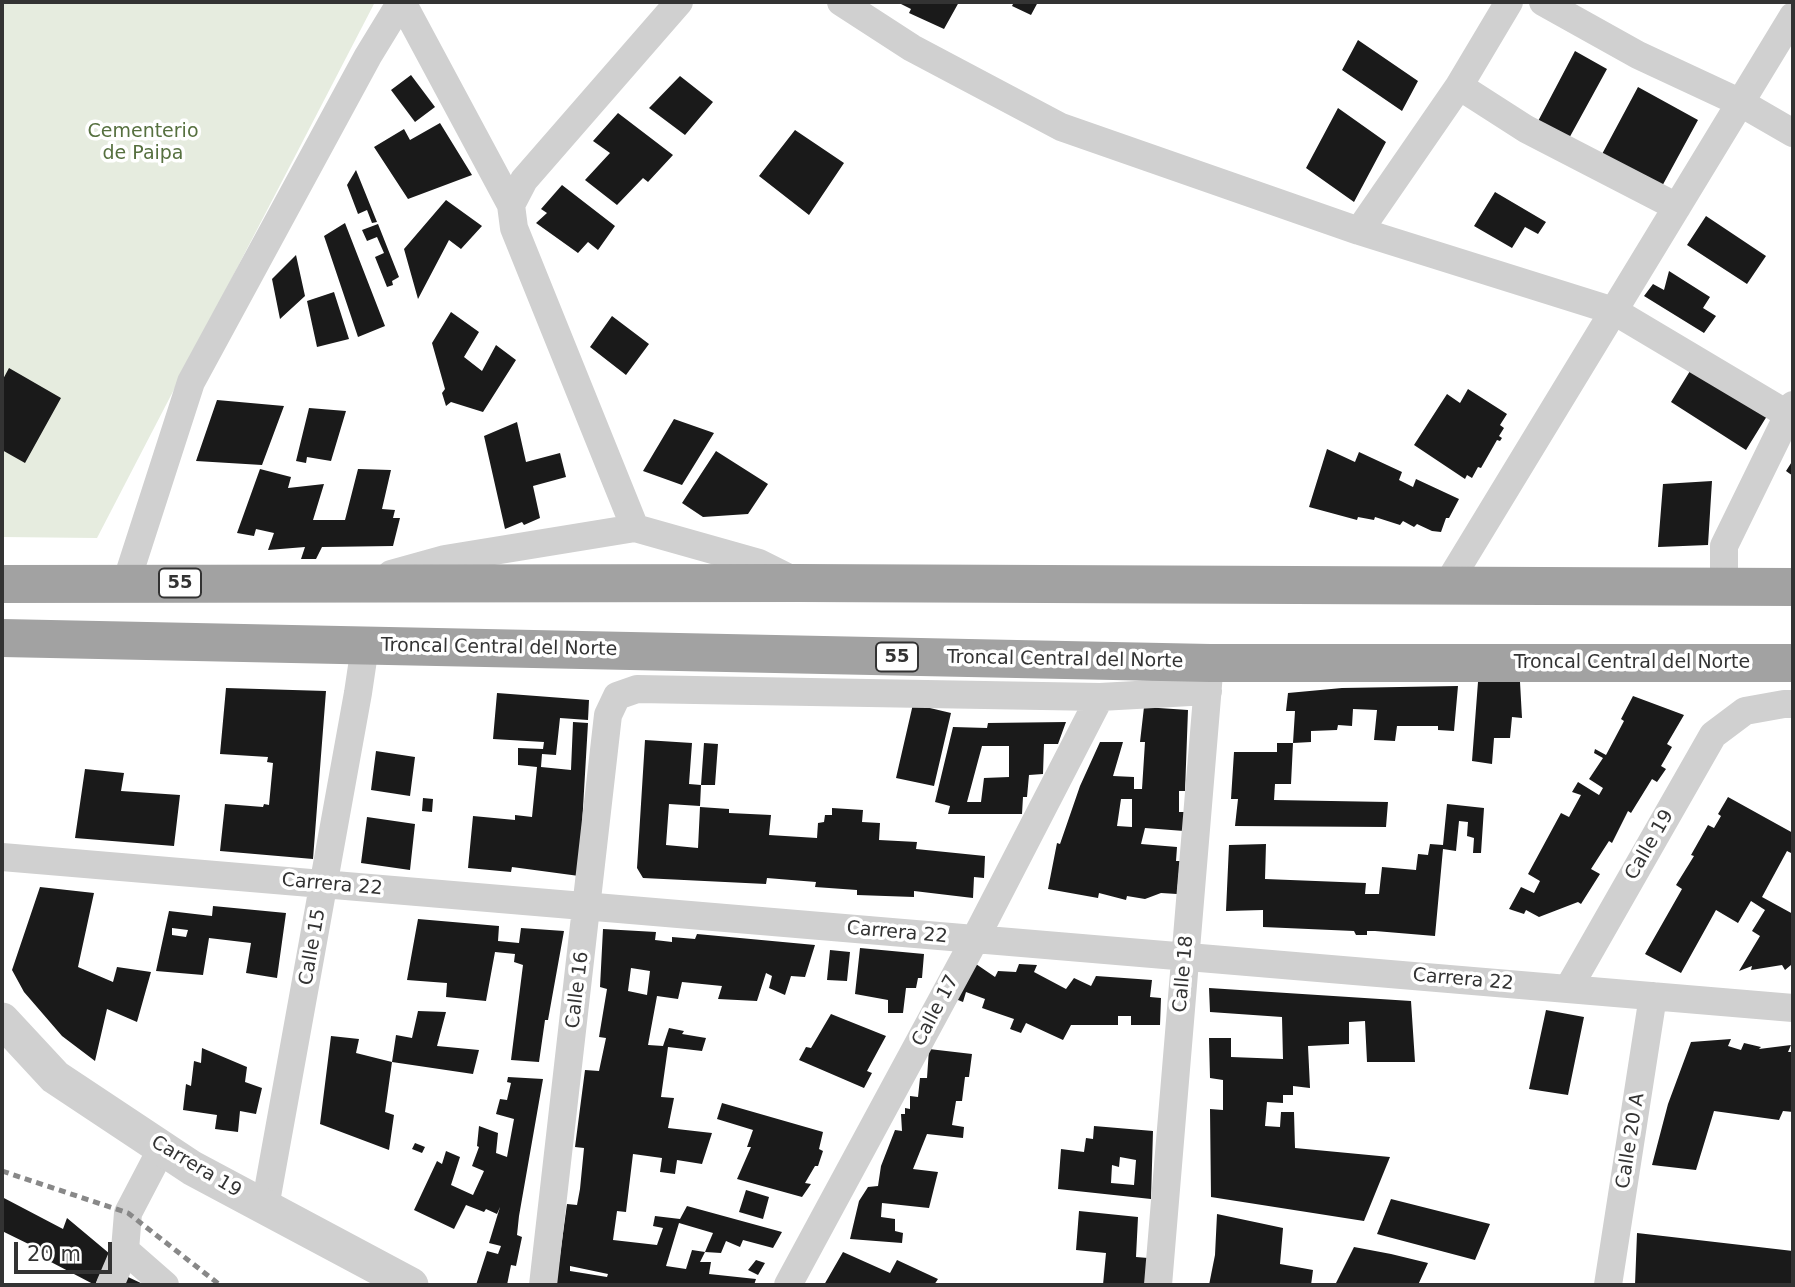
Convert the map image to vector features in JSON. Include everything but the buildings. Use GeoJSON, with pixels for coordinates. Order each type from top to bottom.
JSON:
{"type":"FeatureCollection","features":[{"type":"Feature","properties":{"kind":"highway","name":"55"},"geometry":{"type":"LineString","coordinates":[[2,584],[798,583],[1793,587]]}},
{"type":"Feature","properties":{"kind":"highway","name":"Troncal Central del Norte"},"geometry":{"type":"LineString","coordinates":[[2,638],[365,646],[1209,677],[1793,663]]}},
{"type":"Feature","properties":{"kind":"street"},"geometry":{"type":"LineString","coordinates":[[125,583],[191,382],[368,56],[402,2],[511,205],[514,228],[635,528]]}},
{"type":"Feature","properties":{"kind":"street"},"geometry":{"type":"LineString","coordinates":[[511,205],[524,180],[679,2]]}},
{"type":"Feature","properties":{"kind":"street"},"geometry":{"type":"LineString","coordinates":[[841,2],[912,48],[1061,127],[1359,231],[1614,312],[1790,410],[1724,546],[1724,587]]}},
{"type":"Feature","properties":{"kind":"street"},"geometry":{"type":"LineString","coordinates":[[1543,2],[1637,55],[1741,103],[1793,133]]}},
{"type":"Feature","properties":{"kind":"street"},"geometry":{"type":"LineString","coordinates":[[1359,231],[1459,86],[1498,5]]}},
{"type":"Feature","properties":{"kind":"street"},"geometry":{"type":"LineString","coordinates":[[1447,585],[1793,16]]}},
{"type":"Feature","properties":{"kind":"street"},"geometry":{"type":"LineString","coordinates":[[1459,86],[1526,128],[1677,207]]}},
{"type":"Feature","properties":{"kind":"street"},"geometry":{"type":"LineString","coordinates":[[358,583],[445,559],[635,528],[759,563],[798,583]]}},
{"type":"Feature","properties":{"kind":"street","name":"Calle 15"},"geometry":{"type":"LineString","coordinates":[[265,1207],[365,646]]}},
{"type":"Feature","properties":{"kind":"street"},"geometry":{"type":"LineString","coordinates":[[1100,697],[1209,677]]}},
{"type":"Feature","properties":{"kind":"street","name":"Calle 18"},"geometry":{"type":"LineString","coordinates":[[1158,1285],[1209,677]]}},
{"type":"Feature","properties":{"kind":"street","name":"Calle 16"},"geometry":{"type":"LineString","coordinates":[[542,1285],[588,907],[608,715],[617,696],[637,689],[1100,697]]}},
{"type":"Feature","properties":{"kind":"street","name":"Calle 17"},"geometry":{"type":"LineString","coordinates":[[788,1285],[975,939],[1100,697]]}},
{"type":"Feature","properties":{"kind":"street","name":"Calle 19"},"geometry":{"type":"LineString","coordinates":[[1568,989],[1713,735],[1745,711],[1784,704],[1793,705]]}},
{"type":"Feature","properties":{"kind":"street","name":"Carrera 22"},"geometry":{"type":"LineString","coordinates":[[2,857],[1793,1008]]}},
{"type":"Feature","properties":{"kind":"street","name":"Calle 20 A"},"geometry":{"type":"LineString","coordinates":[[1608,1285],[1653,996]]}},
{"type":"Feature","properties":{"kind":"street","name":"Carrera 19"},"geometry":{"type":"LineString","coordinates":[[2,1020],[55,1077],[192,1168],[411,1285]]}},
{"type":"Feature","properties":{"kind":"street"},"geometry":{"type":"LineString","coordinates":[[110,1285],[125,1250],[128,1213],[162,1148]]}},
{"type":"Feature","properties":{"kind":"street"},"geometry":{"type":"LineString","coordinates":[[125,1250],[165,1285]]}},
{"type":"Feature","properties":{"kind":"green space","name":"Cementerio de Paipa"},"geometry":{"type":"Polygon","coordinates":[[[2,2],[375,2],[97,538],[2,537],[2,2]]]}},
{"type":"Feature","properties":{"kind":"railway"},"geometry":{"type":"LineString","coordinates":[[2,1171],[128,1213],[220,1285]]}}]}
